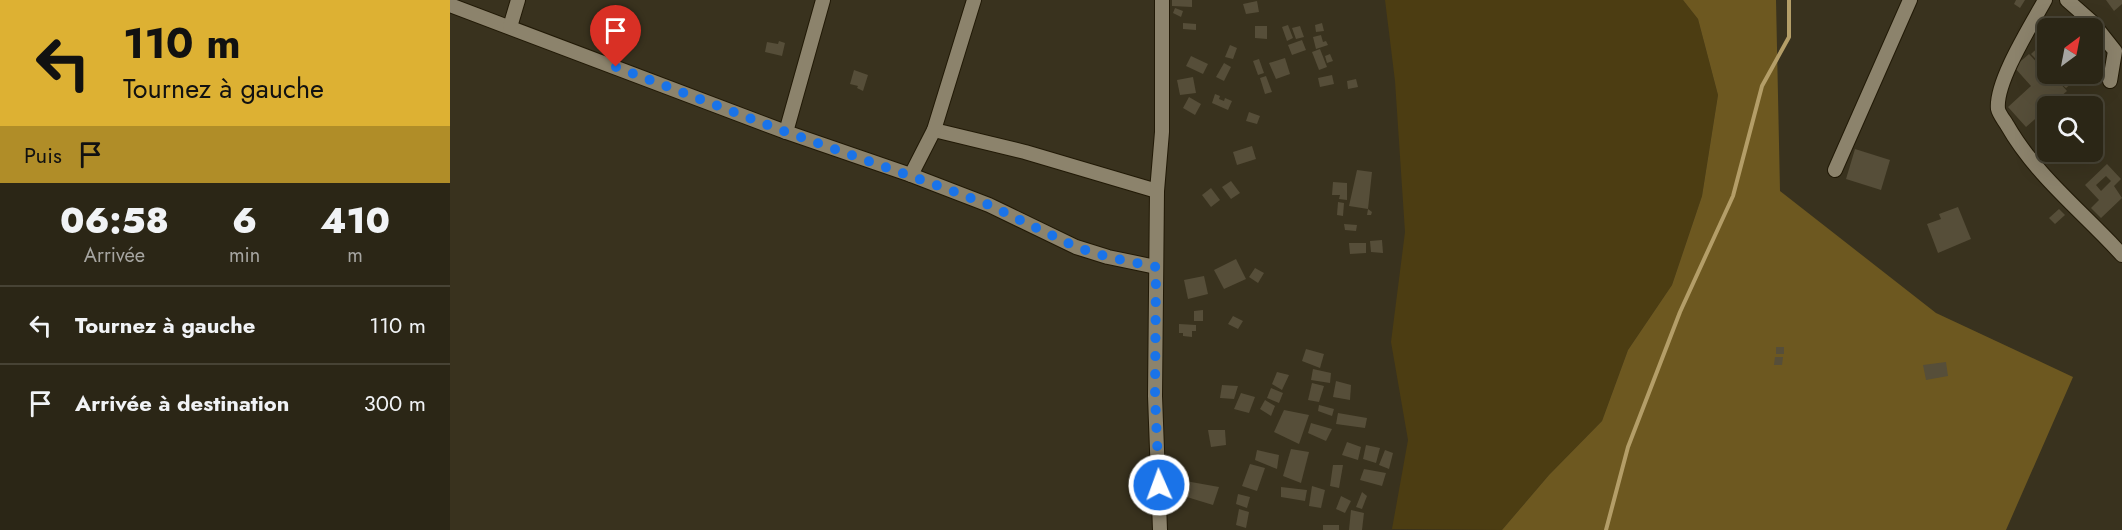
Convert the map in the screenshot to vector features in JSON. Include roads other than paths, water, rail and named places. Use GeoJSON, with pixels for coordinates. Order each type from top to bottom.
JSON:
{"type":"FeatureCollection","features":[{"type":"Feature","properties":{"kind":"street"},"geometry":{"type":"LineString","coordinates":[[510,27],[518,0]]}},
{"type":"Feature","properties":{"kind":"street"},"geometry":{"type":"LineString","coordinates":[[786,132],[823,0]]}},
{"type":"Feature","properties":{"kind":"street"},"geometry":{"type":"LineString","coordinates":[[911,175],[934,130],[974,0]]}},
{"type":"Feature","properties":{"kind":"street"},"geometry":{"type":"LineString","coordinates":[[1160,530],[1155,396],[1157,191],[1162,132],[1162,0]]}},
{"type":"Feature","properties":{"kind":"street"},"geometry":{"type":"LineString","coordinates":[[1835,170],[1910,0]]}},
{"type":"Feature","properties":{"kind":"street"},"geometry":{"type":"LineString","coordinates":[[2045,0],[2008,70],[2000,94],[1998,110],[2017,143],[2055,189],[2092,222],[2122,255]]}},
{"type":"Feature","properties":{"kind":"street"},"geometry":{"type":"LineString","coordinates":[[2067,0],[2092,21],[2115,51],[2110,81]]}},
{"type":"Feature","properties":{"kind":"street"},"geometry":{"type":"LineString","coordinates":[[450,5],[786,132],[911,175],[989,205],[1076,247],[1108,257],[1156,267]]}},
{"type":"Feature","properties":{"kind":"street"},"geometry":{"type":"LineString","coordinates":[[934,130],[1025,152],[1157,191]]}},
{"type":"Feature","properties":{"kind":"waterway"},"geometry":{"type":"LineString","coordinates":[[1606,530],[1628,447],[1680,312],[1733,196],[1762,86],[1789,37],[1789,0]]}}]}
